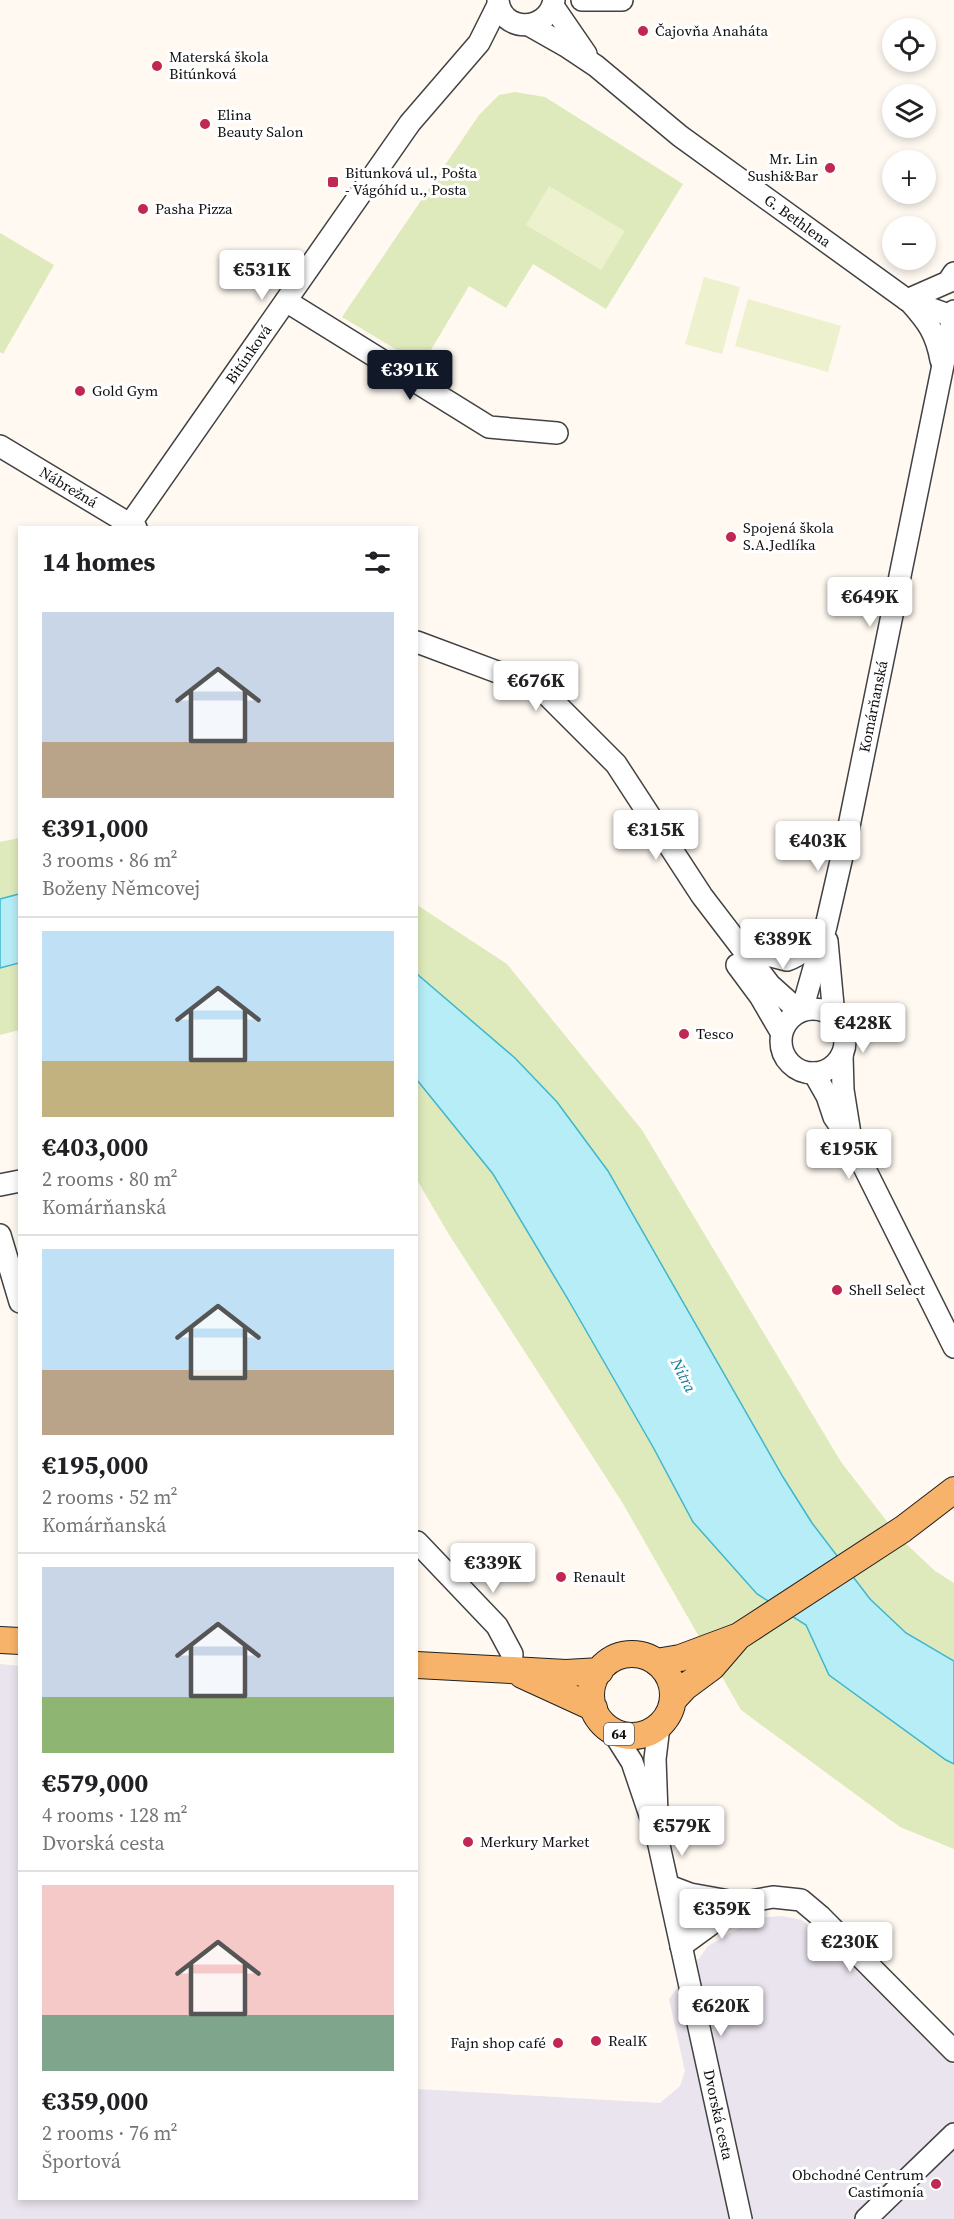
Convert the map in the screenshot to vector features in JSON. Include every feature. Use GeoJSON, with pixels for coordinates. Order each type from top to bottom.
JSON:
{"type":"FeatureCollection","features":[{"type":"Feature","properties":{"kind":"main road","name":"64"},"geometry":{"type":"LineString","coordinates":[[739,1636],[712,1667],[685,1687],[673,1700],[667,1717],[649,1733],[625,1736],[613,1731],[599,1719],[594,1708],[593,1685],[600,1671],[611,1661],[626,1655],[641,1656],[656,1662],[680,1658],[739,1636],[891,1536],[953,1488]]}},
{"type":"Feature","properties":{"kind":"main road"},"geometry":{"type":"LineString","coordinates":[[0,1640],[18,1641]]}},
{"type":"Feature","properties":{"kind":"main road"},"geometry":{"type":"LineString","coordinates":[[656,1662],[669,1678],[673,1700]]}},
{"type":"Feature","properties":{"kind":"main road","name":"64"},"geometry":{"type":"LineString","coordinates":[[418,1665],[566,1673],[600,1671]]}},
{"type":"Feature","properties":{"kind":"main road","name":"64"},"geometry":{"type":"LineString","coordinates":[[511,1670],[594,1708]]}},
{"type":"Feature","properties":{"kind":"street"},"geometry":{"type":"LineString","coordinates":[[582,0],[622,0]]}},
{"type":"Feature","properties":{"kind":"street","name":"G. Bethlena"},"geometry":{"type":"LineString","coordinates":[[498,3],[510,21],[524,25],[566,46],[596,66],[680,136],[907,300],[954,315]]}},
{"type":"Feature","properties":{"kind":"street","name":"Bitúnková"},"geometry":{"type":"LineString","coordinates":[[133,526],[410,123],[478,43],[498,3]]}},
{"type":"Feature","properties":{"kind":"street","name":"G. Bethlena"},"geometry":{"type":"LineString","coordinates":[[554,3],[596,66]]}},
{"type":"Feature","properties":{"kind":"street","name":"Bitúnková"},"geometry":{"type":"LineString","coordinates":[[478,43],[544,19],[554,3]]}},
{"type":"Feature","properties":{"kind":"street"},"geometry":{"type":"LineString","coordinates":[[948,361],[927,320],[907,300],[948,282],[954,273]]}},
{"type":"Feature","properties":{"kind":"street"},"geometry":{"type":"LineString","coordinates":[[286,301],[489,426],[557,433]]}},
{"type":"Feature","properties":{"kind":"street","name":"Komárňanská"},"geometry":{"type":"LineString","coordinates":[[781,1032],[791,1016],[800,1010],[826,926],[948,361],[954,315]]}},
{"type":"Feature","properties":{"kind":"street","name":"Nábrežná"},"geometry":{"type":"LineString","coordinates":[[0,446],[133,526]]}},
{"type":"Feature","properties":{"kind":"street"},"geometry":{"type":"LineString","coordinates":[[418,642],[540,688],[616,764],[702,896],[770,985],[800,1010],[819,1009],[834,1016]]}},
{"type":"Feature","properties":{"kind":"street"},"geometry":{"type":"LineString","coordinates":[[702,896],[738,965],[781,1032],[782,1053],[788,1062],[796,1068],[814,1073],[830,1068],[842,1055]]}},
{"type":"Feature","properties":{"kind":"street"},"geometry":{"type":"LineString","coordinates":[[743,949],[787,960],[808,947],[826,926]]}},
{"type":"Feature","properties":{"kind":"street","name":"Komárňanská"},"geometry":{"type":"LineString","coordinates":[[826,926],[834,1016],[844,1030],[843,1090],[852,1143]]}},
{"type":"Feature","properties":{"kind":"street","name":"Komárňanská"},"geometry":{"type":"LineString","coordinates":[[814,1073],[827,1096],[834,1117],[852,1143],[954,1347]]}},
{"type":"Feature","properties":{"kind":"street"},"geometry":{"type":"LineString","coordinates":[[0,1185],[18,1181]]}},
{"type":"Feature","properties":{"kind":"street"},"geometry":{"type":"LineString","coordinates":[[0,1235],[18,1295]]}},
{"type":"Feature","properties":{"kind":"street"},"geometry":{"type":"LineString","coordinates":[[418,1543],[497,1626],[512,1654],[511,1670]]}},
{"type":"Feature","properties":{"kind":"street","name":"Dvorská cesta"},"geometry":{"type":"LineString","coordinates":[[657,1836],[655,1759],[659,1726]]}},
{"type":"Feature","properties":{"kind":"street","name":"Dvorská cesta"},"geometry":{"type":"LineString","coordinates":[[613,1731],[632,1762],[657,1836],[741,2219]]}},
{"type":"Feature","properties":{"kind":"street"},"geometry":{"type":"LineString","coordinates":[[669,1886],[690,1894],[740,1902],[773,1897],[801,1900],[820,1916],[954,2051]]}},
{"type":"Feature","properties":{"kind":"street"},"geometry":{"type":"LineString","coordinates":[[681,1946],[740,1902]]}},
{"type":"Feature","properties":{"kind":"street"},"geometry":{"type":"LineString","coordinates":[[867,2219],[954,2134]]}},
{"type":"Feature","properties":{"kind":"shaded area"},"geometry":{"type":"Polygon","coordinates":[[[0,1664],[18,1666],[18,2200],[418,2200],[418,2089],[660,2103],[680,2086],[685,2071],[669,1999],[708,1946],[756,1918],[782,1916],[802,1920],[891,1999],[954,2065],[954,2219],[0,2219],[0,1664]]]}},
{"type":"Feature","properties":{"kind":"green space"},"geometry":{"type":"Polygon","coordinates":[[[515,92],[545,97],[683,184],[606,309],[533,264],[506,308],[469,286],[422,365],[342,317],[479,115],[499,95],[515,92]]]}},
{"type":"Feature","properties":{"kind":"green space"},"geometry":{"type":"Polygon","coordinates":[[[549,186],[625,231],[601,270],[526,225],[549,186]]]}},
{"type":"Feature","properties":{"kind":"green space"},"geometry":{"type":"Polygon","coordinates":[[[0,233],[54,265],[3,354],[0,352],[0,233]]]}},
{"type":"Feature","properties":{"kind":"green space"},"geometry":{"type":"Polygon","coordinates":[[[704,277],[740,287],[722,354],[685,344],[704,277]]]}},
{"type":"Feature","properties":{"kind":"green space"},"geometry":{"type":"Polygon","coordinates":[[[748,299],[841,326],[828,372],[735,346],[748,299]]]}},
{"type":"Feature","properties":{"kind":"green space"},"geometry":{"type":"Polygon","coordinates":[[[18,838],[18,894],[0,899],[0,842],[18,838]]]}},
{"type":"Feature","properties":{"kind":"green space"},"geometry":{"type":"Polygon","coordinates":[[[418,906],[507,964],[642,1130],[841,1462],[899,1537],[935,1571],[954,1583],[954,1661],[906,1633],[870,1599],[812,1523],[783,1477],[608,1171],[557,1102],[418,975],[418,906]]]}},
{"type":"Feature","properties":{"kind":"green space"},"geometry":{"type":"Polygon","coordinates":[[[18,963],[18,1030],[0,1035],[0,968],[18,963]]]}},
{"type":"Feature","properties":{"kind":"green space"},"geometry":{"type":"Polygon","coordinates":[[[418,1081],[493,1174],[653,1447],[693,1522],[757,1594],[806,1625],[829,1675],[954,1764],[954,1849],[900,1827],[741,1710],[622,1502],[448,1233],[418,1182],[418,1081]]]}},
{"type":"Feature","properties":{"kind":"water"},"geometry":{"type":"Polygon","coordinates":[[[18,894],[18,963],[0,968],[0,899],[18,894]]]}},
{"type":"Feature","properties":{"kind":"water","name":"Nitra"},"geometry":{"type":"Polygon","coordinates":[[[418,975],[515,1058],[557,1102],[608,1171],[783,1477],[812,1523],[870,1599],[906,1633],[954,1661],[954,1764],[829,1675],[806,1625],[757,1594],[693,1522],[653,1447],[493,1174],[418,1081],[418,975]]]}},
{"type":"Feature","properties":{"kind":"place","name":"Čajovňa Anaháta"},"geometry":{"type":"Point","coordinates":[643,31]}},
{"type":"Feature","properties":{"kind":"place","name":"Materská škola Bitúnková"},"geometry":{"type":"Point","coordinates":[157,66]}},
{"type":"Feature","properties":{"kind":"place","name":"Elina Beauty Salon"},"geometry":{"type":"Point","coordinates":[205,124]}},
{"type":"Feature","properties":{"kind":"place","name":"Mr. Lin Sushi&Bar"},"geometry":{"type":"Point","coordinates":[830,168]}},
{"type":"Feature","properties":{"kind":"place","name":"Bitunková ul., Pošta - Vágóhíd u., Posta"},"geometry":{"type":"Point","coordinates":[333,182]}},
{"type":"Feature","properties":{"kind":"place","name":"Pasha Pizza"},"geometry":{"type":"Point","coordinates":[143,209]}},
{"type":"Feature","properties":{"kind":"place","name":"Gold Gym"},"geometry":{"type":"Point","coordinates":[80,391]}},
{"type":"Feature","properties":{"kind":"place","name":"Spojená škola S.A.Jedlíka"},"geometry":{"type":"Point","coordinates":[731,537]}},
{"type":"Feature","properties":{"kind":"place","name":"Tesco"},"geometry":{"type":"Point","coordinates":[684,1034]}},
{"type":"Feature","properties":{"kind":"place","name":"Shell Select"},"geometry":{"type":"Point","coordinates":[837,1290]}},
{"type":"Feature","properties":{"kind":"place","name":"Renault"},"geometry":{"type":"Point","coordinates":[561,1577]}},
{"type":"Feature","properties":{"kind":"place","name":"Merkury Market"},"geometry":{"type":"Point","coordinates":[468,1842]}},
{"type":"Feature","properties":{"kind":"place","name":"RealK"},"geometry":{"type":"Point","coordinates":[596,2041]}},
{"type":"Feature","properties":{"kind":"place","name":"Fajn shop café"},"geometry":{"type":"Point","coordinates":[558,2043]}},
{"type":"Feature","properties":{"kind":"place","name":"Obchodné Centrum Castimonia"},"geometry":{"type":"Point","coordinates":[936,2184]}}]}
